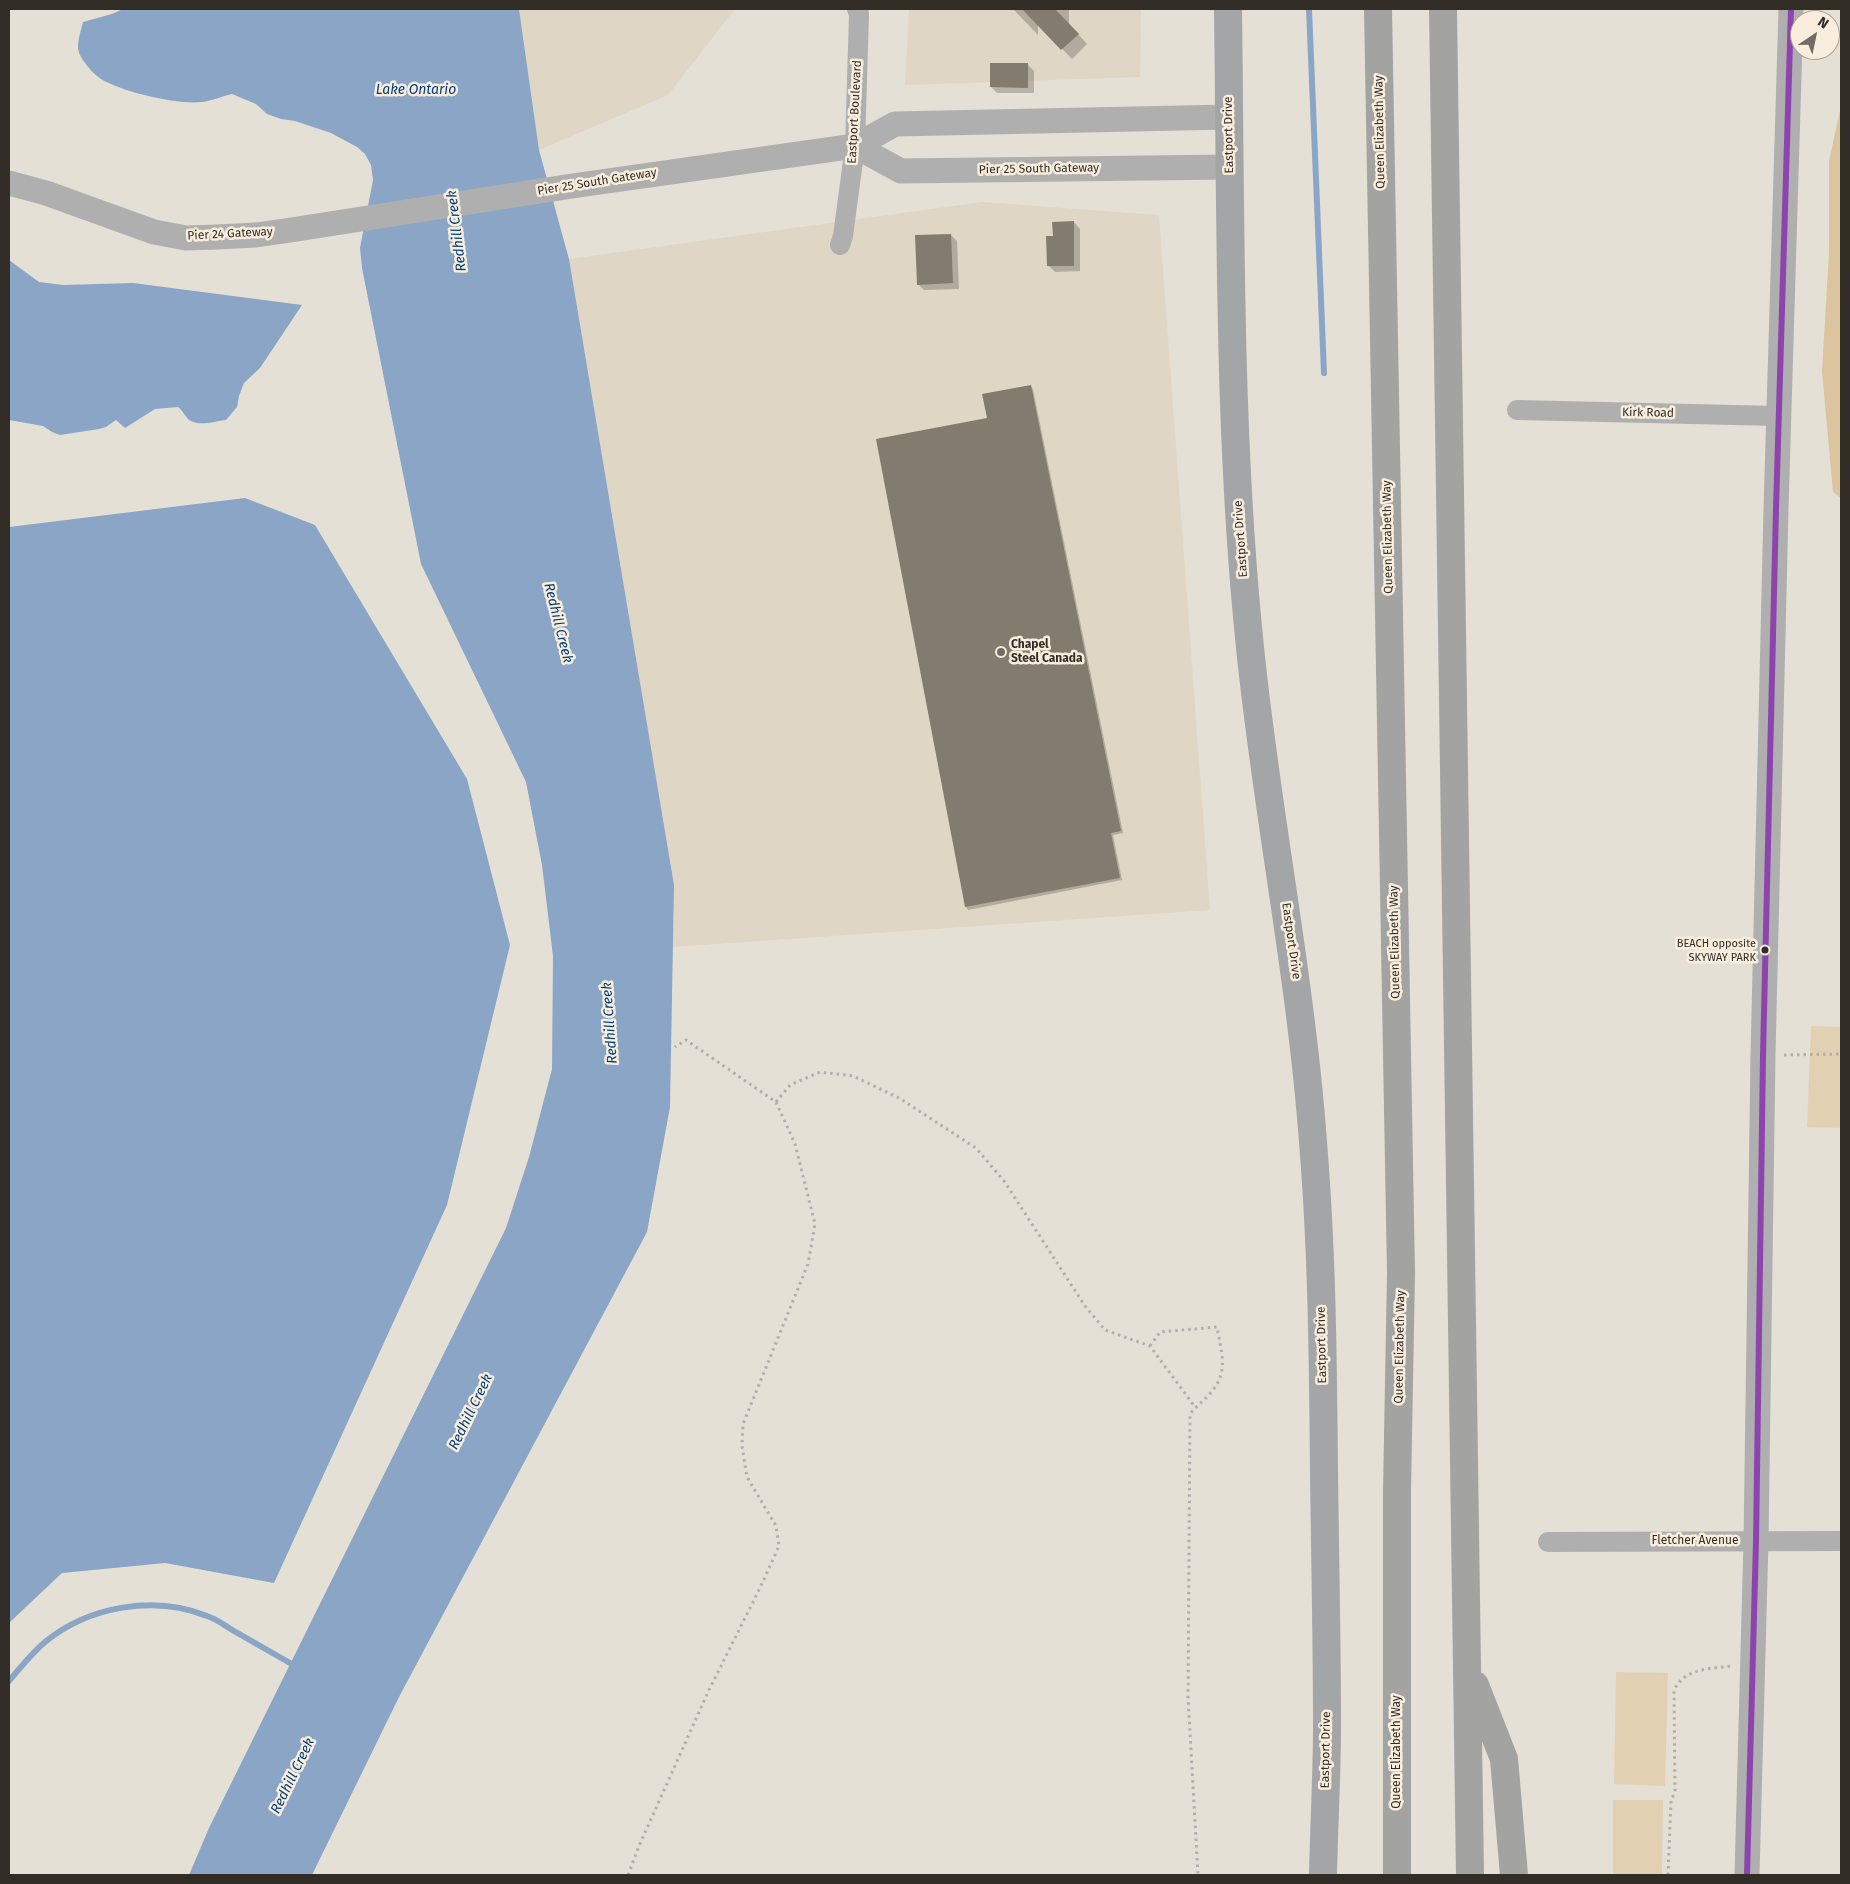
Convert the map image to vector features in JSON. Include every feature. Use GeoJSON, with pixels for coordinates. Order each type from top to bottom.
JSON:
{"type":"FeatureCollection","features":[{"type":"Feature","properties":{"kind":"highway","name":"Queen Elizabeth Way"},"geometry":{"type":"LineString","coordinates":[[1378,9],[1401,1273],[1397,1491],[1397,1875]]}},
{"type":"Feature","properties":{"kind":"highway"},"geometry":{"type":"LineString","coordinates":[[1443,9],[1470,1875]]}},
{"type":"Feature","properties":{"kind":"highway"},"geometry":{"type":"LineString","coordinates":[[1468,1669],[1504,1760],[1514,1875]]}},
{"type":"Feature","properties":{"kind":"main road","name":"Eastport Drive"},"geometry":{"type":"LineString","coordinates":[[1228,9],[1234,406],[1237,480],[1250,647],[1263,753],[1296,981],[1314,1144],[1320,1258],[1327,1728],[1323,1875]]}},
{"type":"Feature","properties":{"kind":"street","name":"Eastport Boulevard"},"geometry":{"type":"LineString","coordinates":[[840,245],[843,236],[855,146],[859,14],[857,9]]}},
{"type":"Feature","properties":{"kind":"street"},"geometry":{"type":"LineString","coordinates":[[1747,1875],[1756,1541],[1763,1055],[1778,416],[1791,9]]}},
{"type":"Feature","properties":{"kind":"street","name":"Pier 25 South Gateway"},"geometry":{"type":"LineString","coordinates":[[340,222],[572,186],[855,146],[895,124],[1229,117]]}},
{"type":"Feature","properties":{"kind":"street","name":"Pier 25 South Gateway"},"geometry":{"type":"LineString","coordinates":[[855,146],[901,171],[1230,167]]}},
{"type":"Feature","properties":{"kind":"street","name":"Pier 24 Gateway"},"geometry":{"type":"LineString","coordinates":[[9,183],[53,196],[154,232],[186,238],[256,235],[340,222]]}},
{"type":"Feature","properties":{"kind":"street","name":"Kirk Road"},"geometry":{"type":"LineString","coordinates":[[1517,410],[1778,416]]}},
{"type":"Feature","properties":{"kind":"street","name":"Fletcher Avenue"},"geometry":{"type":"LineString","coordinates":[[1548,1542],[1841,1541]]}},
{"type":"Feature","properties":{"kind":"path"},"geometry":{"type":"LineString","coordinates":[[628,1875],[639,1846],[704,1701],[779,1546],[776,1526],[747,1477],[742,1446],[743,1424],[808,1264],[815,1224],[795,1144],[776,1102],[686,1040],[675,1047]]}},
{"type":"Feature","properties":{"kind":"path"},"geometry":{"type":"LineString","coordinates":[[1763,1055],[1841,1054]]}},
{"type":"Feature","properties":{"kind":"path"},"geometry":{"type":"LineString","coordinates":[[776,1102],[790,1085],[820,1072],[853,1076],[899,1098],[976,1148],[1004,1181],[1085,1306],[1106,1330],[1150,1346],[1195,1407]]}},
{"type":"Feature","properties":{"kind":"path"},"geometry":{"type":"LineString","coordinates":[[1150,1346],[1160,1332],[1217,1327],[1223,1363],[1221,1379],[1211,1393],[1190,1414],[1188,1697],[1198,1875]]}},
{"type":"Feature","properties":{"kind":"path"},"geometry":{"type":"LineString","coordinates":[[1668,1875],[1671,1801],[1675,1791],[1674,1698],[1676,1684],[1687,1675],[1703,1670],[1753,1663]]}},
{"type":"Feature","properties":{"kind":"shaded area"},"geometry":{"type":"Polygon","coordinates":[[[519,9],[735,9],[668,95],[539,150],[519,9]]]}},
{"type":"Feature","properties":{"kind":"shaded area"},"geometry":{"type":"Polygon","coordinates":[[[909,9],[1141,9],[1140,77],[905,85],[909,9]]]}},
{"type":"Feature","properties":{"kind":"shaded area"},"geometry":{"type":"Polygon","coordinates":[[[1841,106],[1841,498],[1833,492],[1822,371],[1829,252],[1829,161],[1841,106]]]}},
{"type":"Feature","properties":{"kind":"shaded area"},"geometry":{"type":"Polygon","coordinates":[[[982,202],[1159,215],[1210,910],[673,947],[674,885],[569,259],[982,202]]]}},
{"type":"Feature","properties":{"kind":"shaded area"},"geometry":{"type":"Polygon","coordinates":[[[1811,1026],[1841,1027],[1841,1128],[1807,1127],[1811,1026]]]}},
{"type":"Feature","properties":{"kind":"shaded area"},"geometry":{"type":"Polygon","coordinates":[[[1616,1672],[1668,1673],[1665,1786],[1614,1784],[1616,1672]]]}},
{"type":"Feature","properties":{"kind":"shaded area"},"geometry":{"type":"Polygon","coordinates":[[[1613,1800],[1663,1800],[1662,1875],[1613,1875],[1613,1800]]]}},
{"type":"Feature","properties":{"kind":"water"},"geometry":{"type":"Polygon","coordinates":[[[123,9],[519,9],[539,150],[569,259],[674,885],[670,1107],[647,1232],[399,1697],[312,1875],[189,1875],[209,1828],[506,1228],[529,1157],[552,1069],[553,956],[542,865],[526,782],[421,564],[362,268],[360,248],[373,180],[371,165],[365,154],[357,147],[331,133],[267,114],[256,104],[232,94],[210,101],[179,101],[136,93],[101,79],[89,68],[79,53],[78,41],[83,22],[123,9]]]}},
{"type":"Feature","properties":{"kind":"water"},"geometry":{"type":"Polygon","coordinates":[[[9,260],[39,282],[63,285],[133,283],[302,305],[260,368],[244,383],[237,407],[226,420],[198,423],[189,420],[178,407],[155,409],[125,428],[116,420],[106,427],[99,429],[60,435],[43,426],[9,420],[9,260]]]}},
{"type":"Feature","properties":{"kind":"water"},"geometry":{"type":"Polygon","coordinates":[[[245,498],[315,525],[467,779],[510,945],[447,1205],[274,1583],[165,1563],[62,1573],[9,1623],[9,527],[245,498]]]}},
{"type":"Feature","properties":{"kind":"building"},"geometry":{"type":"Polygon","coordinates":[[[1022,9],[1055,9],[1079,34],[1061,50],[1022,9]]]}},
{"type":"Feature","properties":{"kind":"building"},"geometry":{"type":"Polygon","coordinates":[[[990,63],[1028,63],[1028,88],[990,87],[990,63]]]}},
{"type":"Feature","properties":{"kind":"building"},"geometry":{"type":"Polygon","coordinates":[[[1074,221],[1074,266],[1047,266],[1046,236],[1053,236],[1052,222],[1074,221]]]}},
{"type":"Feature","properties":{"kind":"building"},"geometry":{"type":"Polygon","coordinates":[[[951,234],[953,283],[917,285],[915,235],[951,234]]]}},
{"type":"Feature","properties":{"kind":"building","name":"Chapel Steel Canada"},"geometry":{"type":"Polygon","coordinates":[[[1031,385],[1121,831],[1111,833],[1120,878],[965,907],[876,439],[987,418],[982,394],[1031,385]]]}},
{"type":"Feature","properties":{"kind":"waterway"},"geometry":{"type":"LineString","coordinates":[[1309,9],[1324,373]]}},
{"type":"Feature","properties":{"kind":"waterway"},"geometry":{"type":"LineString","coordinates":[[9,1681],[40,1646],[62,1630],[102,1612],[144,1606],[166,1606],[211,1617],[290,1663]]}},
{"type":"Feature","properties":{"kind":"transit line"},"geometry":{"type":"LineString","coordinates":[[1747,1875],[1756,1541],[1763,1055],[1776,509],[1791,9]]}},
{"type":"Feature","properties":{"kind":"place","name":"Chapel Steel Canada"},"geometry":{"type":"Point","coordinates":[1001,652]}},
{"type":"Feature","properties":{"kind":"place","name":"BEACH opposite SKYWAY PARK"},"geometry":{"type":"Point","coordinates":[1765,950]}},
{"type":"Feature","properties":{"kind":"water label","name":"Lake Ontario"},"geometry":{"type":"Point","coordinates":[416,90]}},
{"type":"Feature","properties":{"kind":"water label","name":"Redhill Creek"},"geometry":{"type":"Point","coordinates":[457,231]}},
{"type":"Feature","properties":{"kind":"water label","name":"Redhill Creek"},"geometry":{"type":"Point","coordinates":[558,623]}},
{"type":"Feature","properties":{"kind":"water label","name":"Redhill Creek"},"geometry":{"type":"Point","coordinates":[610,1023]}},
{"type":"Feature","properties":{"kind":"water label","name":"Redhill Creek"},"geometry":{"type":"Point","coordinates":[471,1412]}},
{"type":"Feature","properties":{"kind":"water label","name":"Redhill Creek"},"geometry":{"type":"Point","coordinates":[293,1776]}}]}
